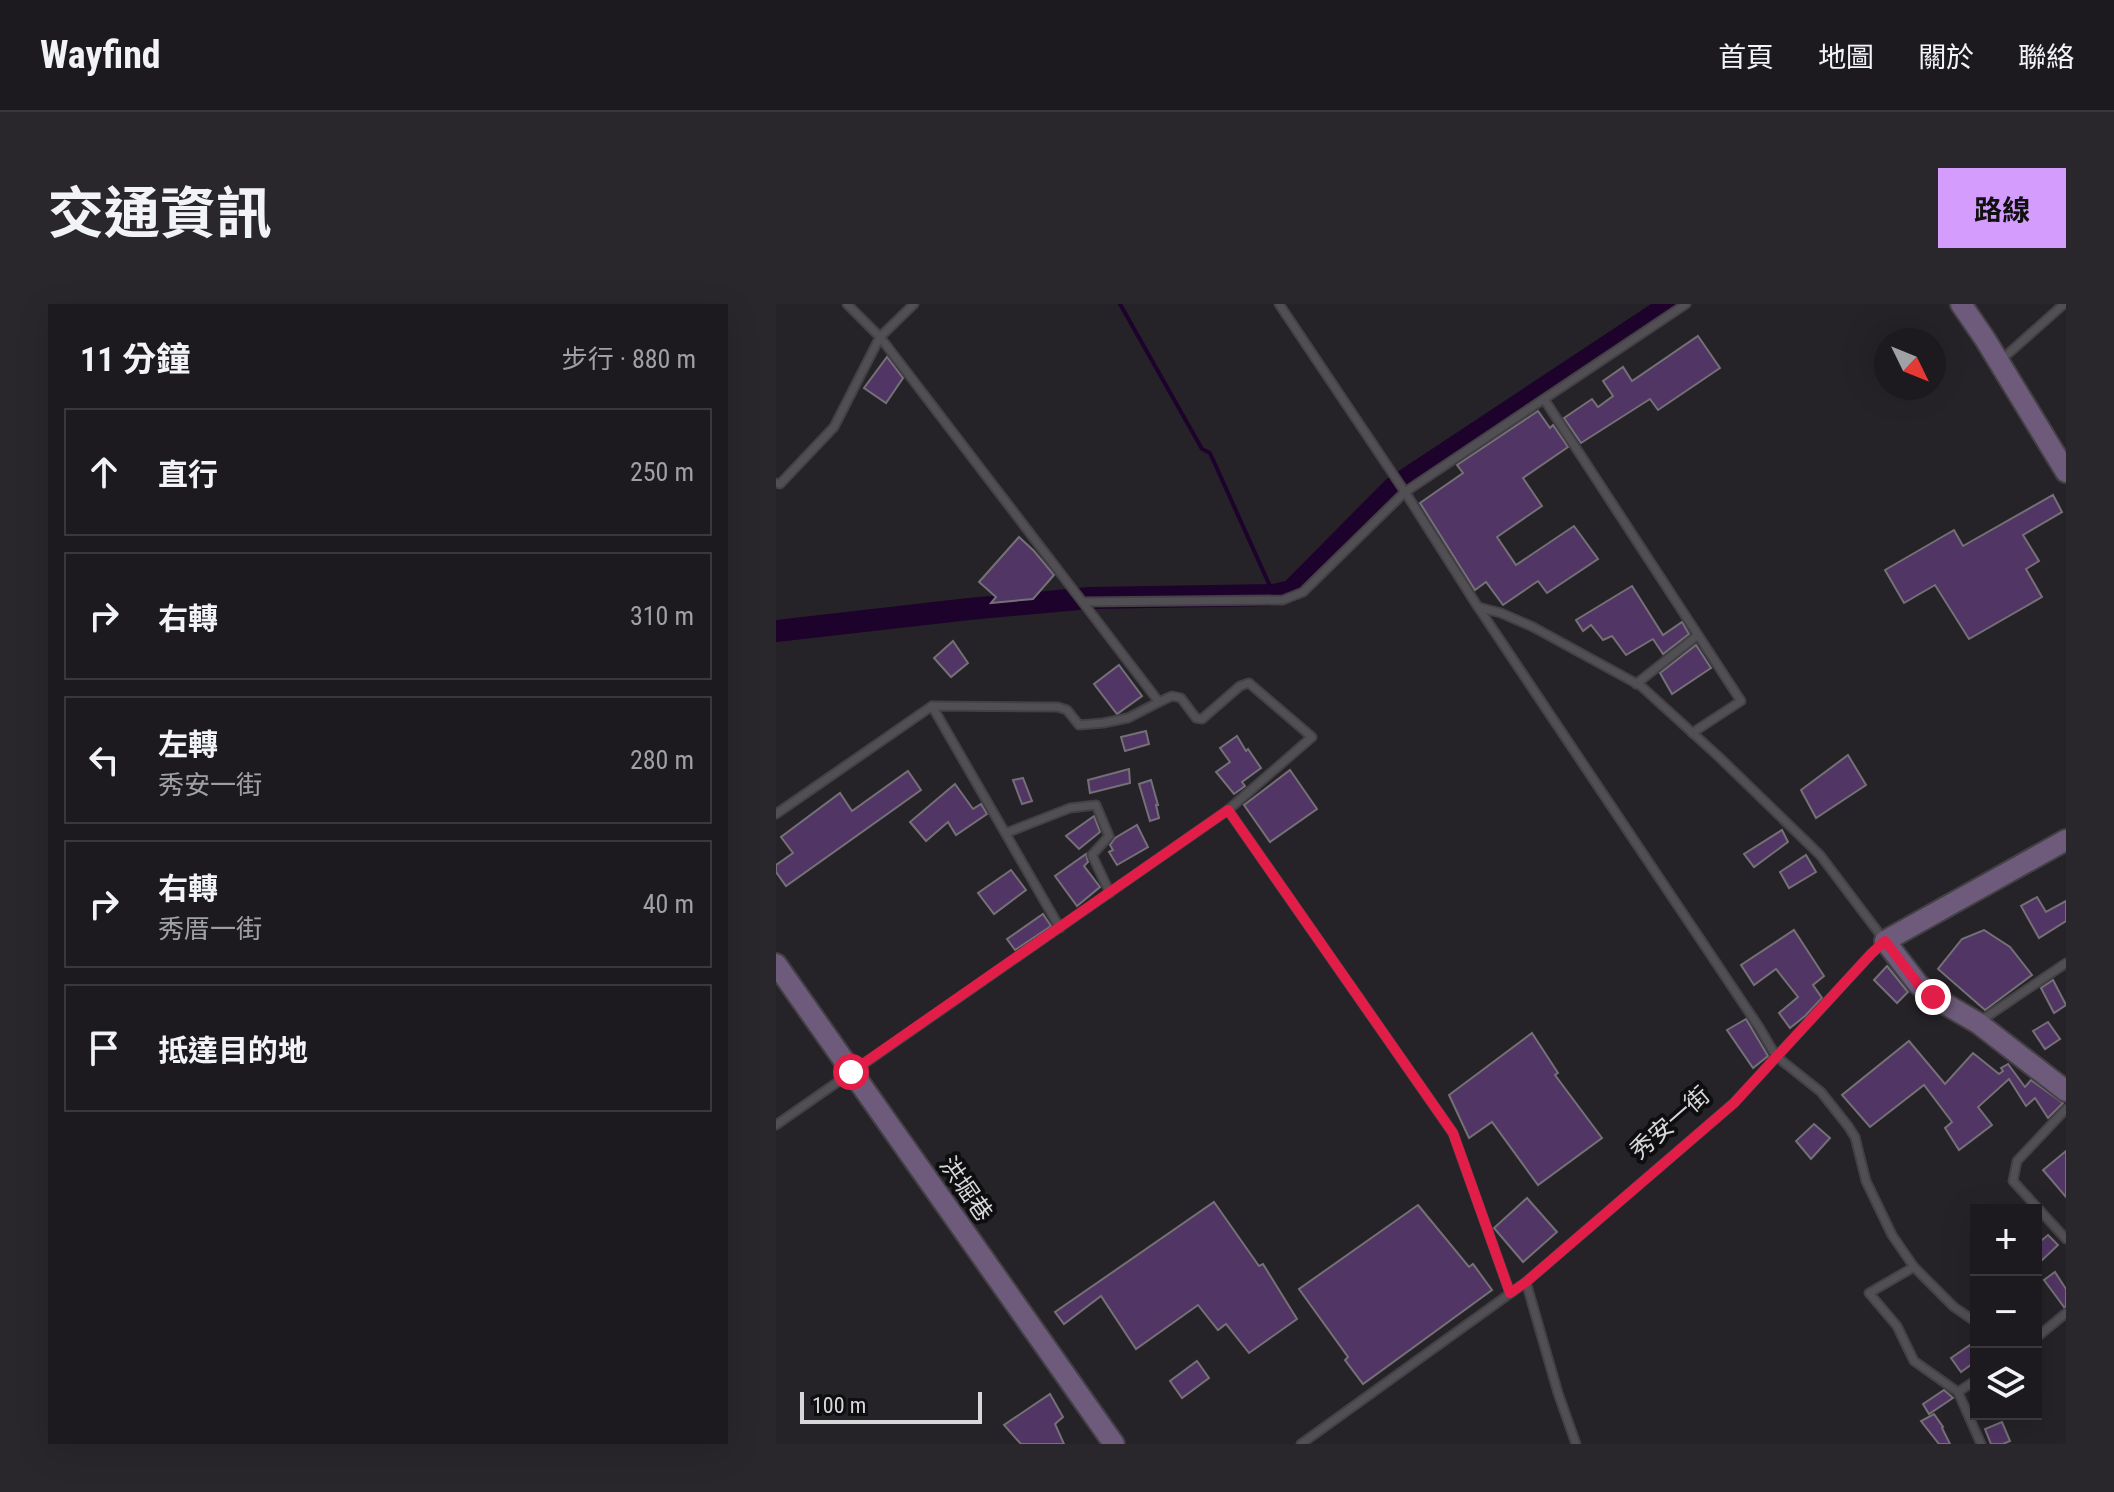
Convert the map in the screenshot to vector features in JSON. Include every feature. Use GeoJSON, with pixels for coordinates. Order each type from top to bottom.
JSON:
{"type":"FeatureCollection","features":[{"type":"Feature","properties":{"kind":"street"},"geometry":{"type":"LineString","coordinates":[[1961,304],[2066,472]]}},
{"type":"Feature","properties":{"kind":"street","name":"秀安一街"},"geometry":{"type":"LineString","coordinates":[[1885,941],[2066,840]]}},
{"type":"Feature","properties":{"kind":"street"},"geometry":{"type":"LineString","coordinates":[[1885,941],[1918,984],[1933,997],[1978,1023],[2066,1091]]}},
{"type":"Feature","properties":{"kind":"street","name":"洪堀巷"},"geometry":{"type":"LineString","coordinates":[[776,964],[1114,1444]]}},
{"type":"Feature","properties":{"kind":"lane"},"geometry":{"type":"LineString","coordinates":[[847,304],[880,337],[1159,702]]}},
{"type":"Feature","properties":{"kind":"lane"},"geometry":{"type":"LineString","coordinates":[[776,483],[780,484],[834,427],[880,337],[914,304]]}},
{"type":"Feature","properties":{"kind":"lane"},"geometry":{"type":"LineString","coordinates":[[1279,304],[1776,1056],[1821,1092],[1848,1126],[1855,1137],[1866,1181],[1892,1235],[1914,1267],[1954,1307],[1970,1318]]}},
{"type":"Feature","properties":{"kind":"lane"},"geometry":{"type":"LineString","coordinates":[[1084,602],[1283,600],[1303,592],[1405,492],[1686,304]]}},
{"type":"Feature","properties":{"kind":"lane"},"geometry":{"type":"LineString","coordinates":[[1999,362],[2064,304]]}},
{"type":"Feature","properties":{"kind":"lane"},"geometry":{"type":"LineString","coordinates":[[1544,399],[1741,701],[1692,733]]}},
{"type":"Feature","properties":{"kind":"lane"},"geometry":{"type":"LineString","coordinates":[[1478,607],[1533,627],[1636,684],[1820,855],[1885,941]]}},
{"type":"Feature","properties":{"kind":"lane"},"geometry":{"type":"LineString","coordinates":[[1636,684],[1698,635]]}},
{"type":"Feature","properties":{"kind":"lane"},"geometry":{"type":"LineString","coordinates":[[776,814],[932,706],[1058,707],[1067,710],[1079,725],[1128,718],[1172,696],[1181,698],[1196,718],[1202,719],[1240,686],[1249,683],[1312,737],[1228,810],[776,1125]]}},
{"type":"Feature","properties":{"kind":"lane"},"geometry":{"type":"LineString","coordinates":[[932,706],[1060,928]]}},
{"type":"Feature","properties":{"kind":"lane"},"geometry":{"type":"LineString","coordinates":[[1006,833],[1070,808],[1096,805],[1109,836],[1092,855],[1110,893]]}},
{"type":"Feature","properties":{"kind":"lane"},"geometry":{"type":"LineString","coordinates":[[1228,810],[1453,1133],[1510,1293]]}},
{"type":"Feature","properties":{"kind":"lane","name":"秀安一街"},"geometry":{"type":"LineString","coordinates":[[1301,1444],[1526,1282],[1734,1103],[1885,941]]}},
{"type":"Feature","properties":{"kind":"lane"},"geometry":{"type":"LineString","coordinates":[[1978,1023],[2066,963]]}},
{"type":"Feature","properties":{"kind":"lane"},"geometry":{"type":"LineString","coordinates":[[2066,1109],[2017,1161],[2013,1181],[2066,1239]]}},
{"type":"Feature","properties":{"kind":"lane"},"geometry":{"type":"LineString","coordinates":[[1914,1267],[1869,1293],[1897,1326],[1914,1361],[1958,1392],[1981,1444]]}},
{"type":"Feature","properties":{"kind":"lane"},"geometry":{"type":"LineString","coordinates":[[1526,1282],[1576,1444]]}},
{"type":"Feature","properties":{"kind":"lane"},"geometry":{"type":"LineString","coordinates":[[2042,1333],[2066,1313]]}},
{"type":"Feature","properties":{"kind":"lane"},"geometry":{"type":"LineString","coordinates":[[1958,1392],[1970,1384]]}},
{"type":"Feature","properties":{"kind":"building"},"geometry":{"type":"Polygon","coordinates":[[[1698,336],[1720,368],[1658,410],[1650,399],[1581,443],[1564,418],[1592,399],[1598,407],[1613,396],[1603,381],[1623,367],[1632,381],[1698,336]]]}},
{"type":"Feature","properties":{"kind":"building"},"geometry":{"type":"Polygon","coordinates":[[[887,357],[903,378],[886,403],[864,388],[887,357]]]}},
{"type":"Feature","properties":{"kind":"building"},"geometry":{"type":"Polygon","coordinates":[[[1538,411],[1550,428],[1553,425],[1568,447],[1523,478],[1542,506],[1497,537],[1516,565],[1574,526],[1598,559],[1547,593],[1538,581],[1503,605],[1486,582],[1475,590],[1420,503],[1463,473],[1457,465],[1538,411]]]}},
{"type":"Feature","properties":{"kind":"building"},"geometry":{"type":"Polygon","coordinates":[[[2053,495],[2062,512],[2023,535],[2039,561],[2026,569],[2042,597],[1969,639],[1935,585],[1904,603],[1885,570],[1954,530],[1963,546],[2053,495]]]}},
{"type":"Feature","properties":{"kind":"building"},"geometry":{"type":"Polygon","coordinates":[[[1019,537],[1054,575],[1033,599],[991,603],[996,597],[979,582],[1019,537]]]}},
{"type":"Feature","properties":{"kind":"building"},"geometry":{"type":"Polygon","coordinates":[[[1632,586],[1663,635],[1682,622],[1689,634],[1663,654],[1653,639],[1626,655],[1612,636],[1603,640],[1591,625],[1583,631],[1576,620],[1632,586]]]}},
{"type":"Feature","properties":{"kind":"building"},"geometry":{"type":"Polygon","coordinates":[[[953,641],[968,663],[951,677],[934,658],[953,641]]]}},
{"type":"Feature","properties":{"kind":"building"},"geometry":{"type":"Polygon","coordinates":[[[1696,645],[1711,668],[1672,694],[1660,673],[1696,645]]]}},
{"type":"Feature","properties":{"kind":"building"},"geometry":{"type":"Polygon","coordinates":[[[1119,665],[1142,696],[1117,714],[1094,684],[1119,665]]]}},
{"type":"Feature","properties":{"kind":"building"},"geometry":{"type":"Polygon","coordinates":[[[1146,731],[1149,744],[1125,751],[1121,737],[1146,731]]]}},
{"type":"Feature","properties":{"kind":"building"},"geometry":{"type":"Polygon","coordinates":[[[1237,736],[1261,768],[1242,782],[1245,786],[1234,794],[1216,772],[1230,762],[1220,748],[1237,736]]]}},
{"type":"Feature","properties":{"kind":"building"},"geometry":{"type":"Polygon","coordinates":[[[1848,755],[1866,785],[1816,818],[1801,790],[1848,755]]]}},
{"type":"Feature","properties":{"kind":"building"},"geometry":{"type":"Polygon","coordinates":[[[1129,769],[1130,783],[1090,793],[1088,780],[1129,769]]]}},
{"type":"Feature","properties":{"kind":"building"},"geometry":{"type":"Polygon","coordinates":[[[1290,770],[1317,809],[1270,842],[1244,805],[1290,770]]]}},
{"type":"Feature","properties":{"kind":"building"},"geometry":{"type":"Polygon","coordinates":[[[908,771],[921,790],[786,886],[776,872],[776,865],[793,853],[781,837],[840,793],[852,811],[908,771]]]}},
{"type":"Feature","properties":{"kind":"building"},"geometry":{"type":"Polygon","coordinates":[[[1023,778],[1032,801],[1022,804],[1013,780],[1023,778]]]}},
{"type":"Feature","properties":{"kind":"building"},"geometry":{"type":"Polygon","coordinates":[[[1151,780],[1159,818],[1150,821],[1139,784],[1151,780]]]}},
{"type":"Feature","properties":{"kind":"building"},"geometry":{"type":"Polygon","coordinates":[[[955,784],[973,809],[981,804],[987,814],[956,835],[948,822],[926,841],[910,822],[955,784]]]}},
{"type":"Feature","properties":{"kind":"building"},"geometry":{"type":"Polygon","coordinates":[[[1094,816],[1100,832],[1079,849],[1066,836],[1094,816]]]}},
{"type":"Feature","properties":{"kind":"building"},"geometry":{"type":"Polygon","coordinates":[[[1137,825],[1148,847],[1117,865],[1109,852],[1113,850],[1110,845],[1115,838],[1137,825]]]}},
{"type":"Feature","properties":{"kind":"building"},"geometry":{"type":"Polygon","coordinates":[[[1782,830],[1788,842],[1754,867],[1744,854],[1782,830]]]}},
{"type":"Feature","properties":{"kind":"building"},"geometry":{"type":"Polygon","coordinates":[[[1086,854],[1088,862],[1084,866],[1100,887],[1077,906],[1055,876],[1086,854]]]}},
{"type":"Feature","properties":{"kind":"building"},"geometry":{"type":"Polygon","coordinates":[[[1806,855],[1816,872],[1789,888],[1780,872],[1806,855]]]}},
{"type":"Feature","properties":{"kind":"building"},"geometry":{"type":"Polygon","coordinates":[[[1011,870],[1026,890],[994,914],[978,893],[1011,870]]]}},
{"type":"Feature","properties":{"kind":"building"},"geometry":{"type":"Polygon","coordinates":[[[2037,897],[2046,912],[2066,901],[2066,921],[2039,938],[2021,906],[2037,897]]]}},
{"type":"Feature","properties":{"kind":"building"},"geometry":{"type":"Polygon","coordinates":[[[1043,914],[1051,926],[1015,950],[1007,939],[1043,914]]]}},
{"type":"Feature","properties":{"kind":"building"},"geometry":{"type":"Polygon","coordinates":[[[1794,930],[1824,976],[1813,985],[1822,998],[1790,1028],[1779,1013],[1798,997],[1776,969],[1754,985],[1741,965],[1794,930]]]}},
{"type":"Feature","properties":{"kind":"building"},"geometry":{"type":"Polygon","coordinates":[[[1984,930],[2010,947],[2032,975],[1985,1010],[1938,969],[1962,939],[1984,930]]]}},
{"type":"Feature","properties":{"kind":"building"},"geometry":{"type":"Polygon","coordinates":[[[1887,966],[1908,992],[1897,1003],[1874,980],[1887,966]]]}},
{"type":"Feature","properties":{"kind":"building"},"geometry":{"type":"Polygon","coordinates":[[[2053,980],[2066,1005],[2054,1013],[2041,988],[2053,980]]]}},
{"type":"Feature","properties":{"kind":"building"},"geometry":{"type":"Polygon","coordinates":[[[1746,1019],[1768,1056],[1753,1068],[1727,1030],[1746,1019]]]}},
{"type":"Feature","properties":{"kind":"building"},"geometry":{"type":"Polygon","coordinates":[[[2048,1022],[2060,1039],[2045,1049],[2033,1031],[2048,1022]]]}},
{"type":"Feature","properties":{"kind":"building"},"geometry":{"type":"Polygon","coordinates":[[[1532,1033],[1558,1073],[1555,1075],[1602,1138],[1538,1185],[1492,1122],[1469,1138],[1449,1095],[1532,1033]]]}},
{"type":"Feature","properties":{"kind":"building"},"geometry":{"type":"Polygon","coordinates":[[[1909,1041],[1945,1084],[1973,1053],[1999,1074],[2003,1071],[2001,1068],[2008,1064],[2025,1087],[2031,1080],[2063,1103],[2048,1118],[2035,1098],[2026,1106],[2009,1079],[1978,1107],[1992,1125],[1959,1150],[1945,1128],[1952,1122],[1924,1085],[1870,1127],[1842,1095],[1909,1041]]]}},
{"type":"Feature","properties":{"kind":"building"},"geometry":{"type":"Polygon","coordinates":[[[1814,1124],[1830,1138],[1811,1159],[1796,1141],[1814,1124]]]}},
{"type":"Feature","properties":{"kind":"building"},"geometry":{"type":"Polygon","coordinates":[[[2066,1151],[2066,1197],[2043,1170],[2066,1151]]]}},
{"type":"Feature","properties":{"kind":"building"},"geometry":{"type":"Polygon","coordinates":[[[1527,1198],[1557,1232],[1523,1262],[1494,1228],[1527,1198]]]}},
{"type":"Feature","properties":{"kind":"building"},"geometry":{"type":"Polygon","coordinates":[[[1214,1202],[1259,1266],[1263,1264],[1297,1319],[1249,1353],[1226,1324],[1218,1330],[1198,1305],[1136,1349],[1101,1296],[1064,1324],[1055,1312],[1214,1202]]]}},
{"type":"Feature","properties":{"kind":"building"},"geometry":{"type":"Polygon","coordinates":[[[1418,1205],[1469,1267],[1473,1264],[1492,1290],[1363,1384],[1345,1360],[1348,1357],[1299,1289],[1418,1205]]]}},
{"type":"Feature","properties":{"kind":"building"},"geometry":{"type":"Polygon","coordinates":[[[2048,1235],[2058,1245],[2042,1260],[2042,1240],[2048,1235]]]}},
{"type":"Feature","properties":{"kind":"building"},"geometry":{"type":"Polygon","coordinates":[[[2055,1272],[2066,1289],[2066,1307],[2044,1280],[2055,1272]]]}},
{"type":"Feature","properties":{"kind":"building"},"geometry":{"type":"Polygon","coordinates":[[[1970,1345],[1970,1365],[1961,1372],[1951,1358],[1970,1345]]]}},
{"type":"Feature","properties":{"kind":"building"},"geometry":{"type":"Polygon","coordinates":[[[1197,1361],[1209,1378],[1182,1398],[1170,1381],[1197,1361]]]}},
{"type":"Feature","properties":{"kind":"building"},"geometry":{"type":"Polygon","coordinates":[[[1944,1390],[1953,1398],[1929,1414],[1923,1404],[1944,1390]]]}},
{"type":"Feature","properties":{"kind":"building"},"geometry":{"type":"Polygon","coordinates":[[[1050,1394],[1063,1417],[1055,1424],[1064,1444],[1021,1444],[1004,1425],[1050,1394]]]}},
{"type":"Feature","properties":{"kind":"building"},"geometry":{"type":"Polygon","coordinates":[[[1934,1414],[1950,1444],[1939,1444],[1921,1421],[1934,1414]]]}},
{"type":"Feature","properties":{"kind":"building"},"geometry":{"type":"Polygon","coordinates":[[[2002,1422],[2010,1441],[1991,1444],[1985,1429],[2002,1422]]]}},
{"type":"Feature","properties":{"kind":"waterway"},"geometry":{"type":"LineString","coordinates":[[1120,304],[1202,449],[1210,453],[1274,595]]}},
{"type":"Feature","properties":{"kind":"waterway"},"geometry":{"type":"LineString","coordinates":[[776,631],[1090,598],[1274,595],[1291,591],[1393,488],[1671,304]]}},
{"type":"Feature","properties":{"kind":"route"},"geometry":{"type":"LineString","coordinates":[[851,1072],[1228,810],[1453,1133],[1510,1293],[1734,1103],[1885,941],[1918,984],[1933,997]]}}]}
